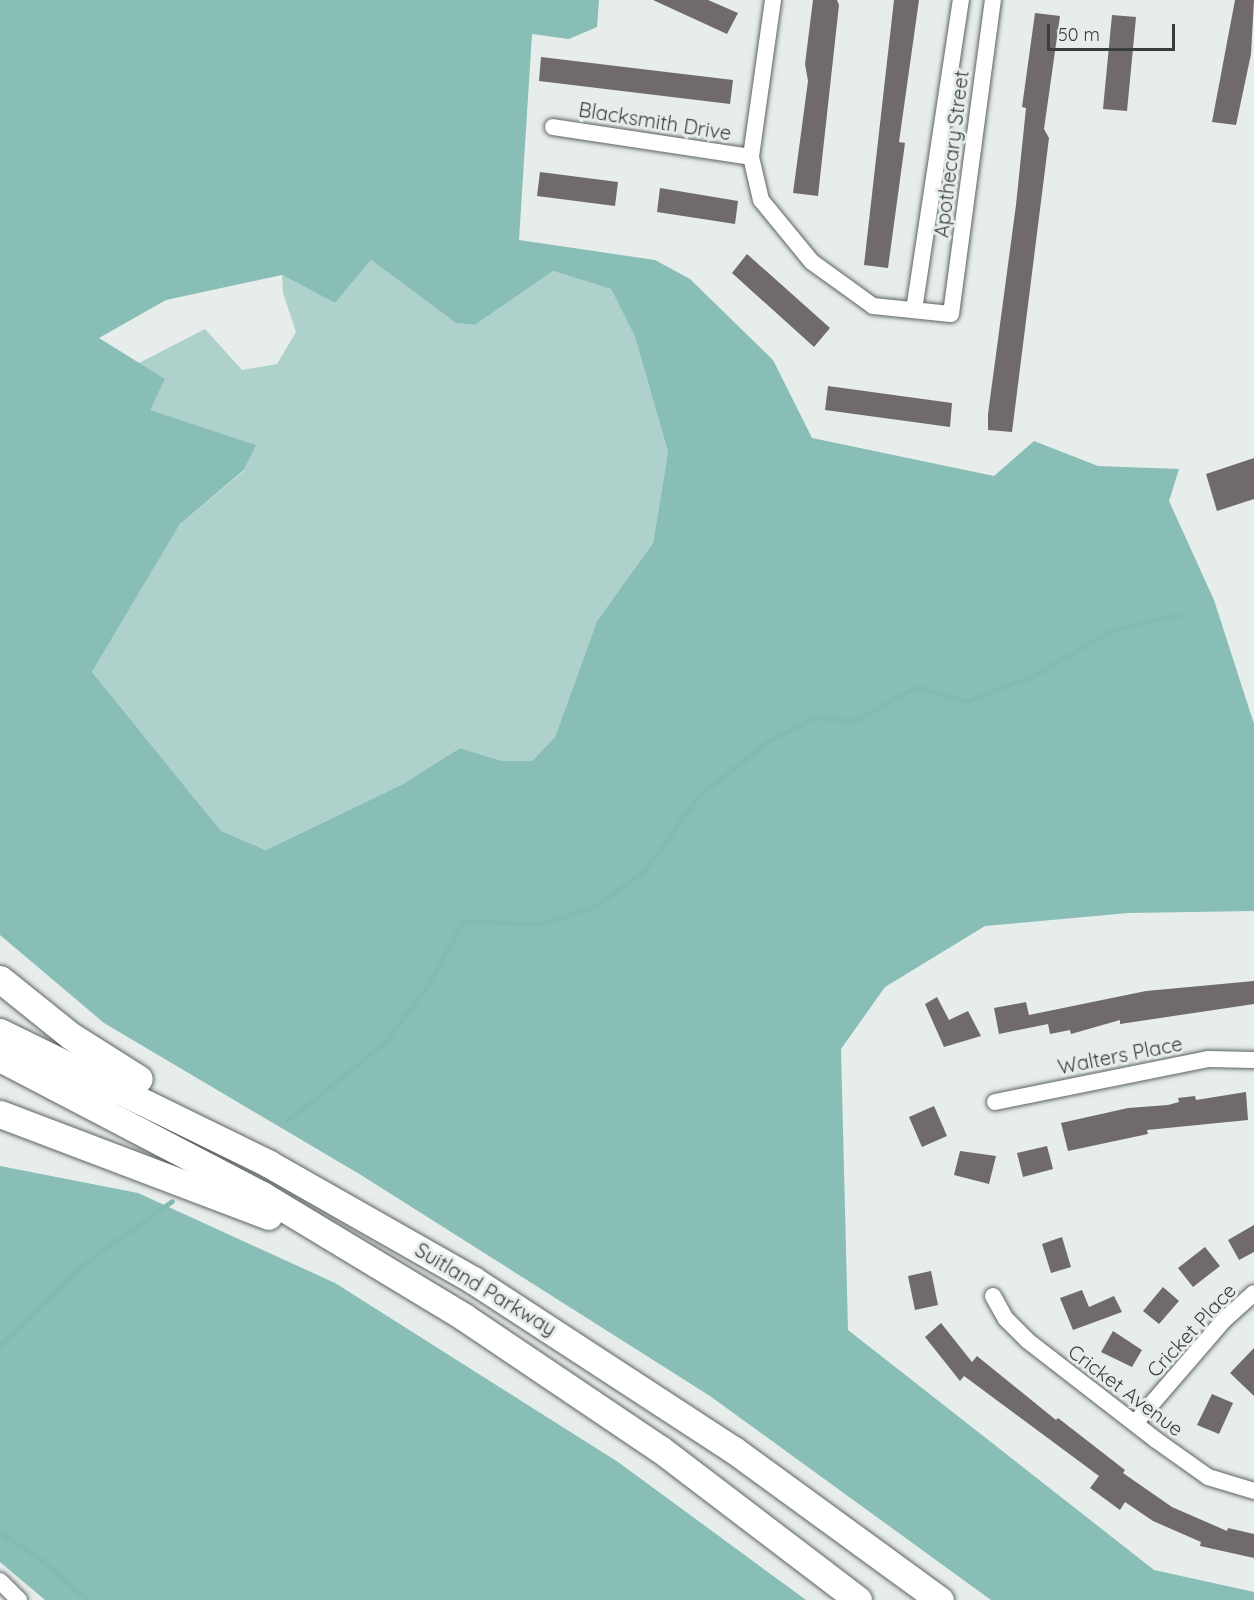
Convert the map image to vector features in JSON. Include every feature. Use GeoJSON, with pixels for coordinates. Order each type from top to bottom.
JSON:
{"type":"FeatureCollection","features":[{"type":"Feature","properties":{"kind":"highway"},"geometry":{"type":"LineString","coordinates":[[0,979],[93,1051],[229,1126],[308,1185]]}},
{"type":"Feature","properties":{"kind":"highway","name":"Suitland Parkway"},"geometry":{"type":"LineString","coordinates":[[0,1032],[122,1089],[308,1185],[473,1280],[632,1380],[786,1486],[940,1600]]}},
{"type":"Feature","properties":{"kind":"highway","name":"Suitland Parkway"},"geometry":{"type":"LineString","coordinates":[[0,1058],[202,1162],[429,1294],[660,1449],[858,1600]]}},
{"type":"Feature","properties":{"kind":"highway"},"geometry":{"type":"LineString","coordinates":[[0,1114],[240,1204],[336,1254],[429,1294]]}},
{"type":"Feature","properties":{"kind":"street"},"geometry":{"type":"LineString","coordinates":[[772,0],[751,157],[761,200],[812,262],[873,306],[914,310]]}},
{"type":"Feature","properties":{"kind":"street","name":"Apothecary Street"},"geometry":{"type":"LineString","coordinates":[[961,0],[914,310],[951,314],[993,0]]}},
{"type":"Feature","properties":{"kind":"street","name":"Blacksmith Drive"},"geometry":{"type":"LineString","coordinates":[[553,127],[751,157]]}},
{"type":"Feature","properties":{"kind":"street","name":"Walters Place"},"geometry":{"type":"LineString","coordinates":[[996,1102],[1209,1059],[1254,1060]]}},
{"type":"Feature","properties":{"kind":"street","name":"Cricket Place"},"geometry":{"type":"LineString","coordinates":[[1136,1422],[1224,1320],[1254,1293]]}},
{"type":"Feature","properties":{"kind":"street","name":"Cricket Avenue"},"geometry":{"type":"LineString","coordinates":[[993,1296],[1006,1319],[1028,1341],[1208,1477],[1254,1491]]}},
{"type":"Feature","properties":{"kind":"street"},"geometry":{"type":"LineString","coordinates":[[0,1581],[19,1600]]}},
{"type":"Feature","properties":{"kind":"shaded area"},"geometry":{"type":"Polygon","coordinates":[[[371,260],[456,323],[475,325],[553,271],[611,289],[635,337],[668,452],[653,543],[597,621],[555,737],[532,761],[502,761],[460,748],[403,784],[266,850],[221,831],[92,672],[180,524],[244,471],[255,445],[149,410],[165,379],[139,363],[205,329],[242,370],[277,364],[296,332],[283,293],[282,275],[335,303],[371,260]]]}},
{"type":"Feature","properties":{"kind":"green space"},"geometry":{"type":"Polygon","coordinates":[[[0,0],[599,0],[597,27],[569,39],[532,34],[519,240],[655,260],[690,279],[773,360],[812,438],[994,476],[1034,441],[1098,466],[1179,469],[1169,501],[1214,600],[1254,724],[1254,911],[1128,913],[985,926],[885,987],[841,1049],[848,1330],[1154,1570],[1254,1592],[1254,1600],[991,1600],[710,1396],[361,1175],[104,1023],[0,935],[0,0]],[[371,260],[335,303],[282,275],[166,300],[99,338],[165,379],[150,410],[256,445],[244,470],[180,524],[92,672],[221,831],[266,850],[403,784],[460,748],[502,761],[532,761],[555,737],[597,621],[653,543],[668,452],[635,337],[611,289],[553,271],[475,325],[456,323],[371,260]]]}},
{"type":"Feature","properties":{"kind":"green space"},"geometry":{"type":"Polygon","coordinates":[[[0,1166],[138,1193],[335,1283],[618,1462],[806,1600],[45,1600],[0,1562],[0,1166]]]}},
{"type":"Feature","properties":{"kind":"building"},"geometry":{"type":"Polygon","coordinates":[[[653,0],[708,0],[738,13],[727,34],[653,0]]]}},
{"type":"Feature","properties":{"kind":"building"},"geometry":{"type":"Polygon","coordinates":[[[813,0],[837,0],[839,5],[818,196],[793,193],[808,81],[805,64],[813,0]]]}},
{"type":"Feature","properties":{"kind":"building"},"geometry":{"type":"Polygon","coordinates":[[[894,0],[919,0],[899,142],[905,143],[888,268],[864,265],[894,0]]]}},
{"type":"Feature","properties":{"kind":"building"},"geometry":{"type":"Polygon","coordinates":[[[1235,0],[1254,0],[1251,54],[1236,125],[1212,122],[1235,0]]]}},
{"type":"Feature","properties":{"kind":"building"},"geometry":{"type":"Polygon","coordinates":[[[1035,13],[1060,16],[1044,129],[1049,138],[1012,432],[988,430],[988,414],[1016,205],[1026,108],[1022,107],[1035,13]]]}},
{"type":"Feature","properties":{"kind":"building"},"geometry":{"type":"Polygon","coordinates":[[[1112,15],[1136,17],[1127,111],[1103,109],[1112,15]]]}},
{"type":"Feature","properties":{"kind":"building"},"geometry":{"type":"Polygon","coordinates":[[[541,57],[733,80],[730,104],[539,81],[541,57]]]}},
{"type":"Feature","properties":{"kind":"building"},"geometry":{"type":"Polygon","coordinates":[[[540,172],[618,182],[615,206],[537,196],[540,172]]]}},
{"type":"Feature","properties":{"kind":"building"},"geometry":{"type":"Polygon","coordinates":[[[660,188],[738,201],[735,224],[657,212],[660,188]]]}},
{"type":"Feature","properties":{"kind":"building"},"geometry":{"type":"Polygon","coordinates":[[[747,254],[830,328],[814,347],[732,273],[747,254]]]}},
{"type":"Feature","properties":{"kind":"building"},"geometry":{"type":"Polygon","coordinates":[[[828,386],[952,403],[950,427],[825,410],[828,386]]]}},
{"type":"Feature","properties":{"kind":"building"},"geometry":{"type":"Polygon","coordinates":[[[1254,458],[1254,499],[1217,511],[1206,474],[1254,458]]]}},
{"type":"Feature","properties":{"kind":"building"},"geometry":{"type":"Polygon","coordinates":[[[1254,981],[1254,1004],[1120,1024],[1120,1020],[1071,1034],[1070,1030],[1050,1034],[1048,1024],[999,1034],[994,1008],[1026,1002],[1029,1015],[1146,991],[1254,981]]]}},
{"type":"Feature","properties":{"kind":"building"},"geometry":{"type":"Polygon","coordinates":[[[937,997],[949,1020],[968,1011],[981,1036],[944,1047],[925,1004],[937,997]]]}},
{"type":"Feature","properties":{"kind":"building"},"geometry":{"type":"Polygon","coordinates":[[[1246,1092],[1248,1120],[1147,1130],[1148,1134],[1068,1151],[1061,1123],[1128,1108],[1168,1105],[1179,1102],[1178,1098],[1195,1096],[1196,1100],[1246,1092]]]}},
{"type":"Feature","properties":{"kind":"building"},"geometry":{"type":"Polygon","coordinates":[[[934,1106],[947,1136],[922,1147],[909,1117],[934,1106]]]}},
{"type":"Feature","properties":{"kind":"building"},"geometry":{"type":"Polygon","coordinates":[[[1047,1146],[1053,1169],[1023,1177],[1017,1153],[1047,1146]]]}},
{"type":"Feature","properties":{"kind":"building"},"geometry":{"type":"Polygon","coordinates":[[[960,1151],[996,1156],[989,1184],[954,1175],[960,1151]]]}},
{"type":"Feature","properties":{"kind":"building"},"geometry":{"type":"Polygon","coordinates":[[[1254,1225],[1254,1252],[1239,1260],[1228,1240],[1254,1225]]]}},
{"type":"Feature","properties":{"kind":"building"},"geometry":{"type":"Polygon","coordinates":[[[1062,1237],[1071,1267],[1051,1273],[1042,1244],[1062,1237]]]}},
{"type":"Feature","properties":{"kind":"building"},"geometry":{"type":"Polygon","coordinates":[[[1205,1247],[1220,1266],[1193,1287],[1178,1268],[1205,1247]]]}},
{"type":"Feature","properties":{"kind":"building"},"geometry":{"type":"Polygon","coordinates":[[[931,1271],[938,1305],[915,1310],[908,1276],[931,1271]]]}},
{"type":"Feature","properties":{"kind":"building"},"geometry":{"type":"Polygon","coordinates":[[[1163,1287],[1179,1301],[1159,1324],[1143,1311],[1163,1287]]]}},
{"type":"Feature","properties":{"kind":"building"},"geometry":{"type":"Polygon","coordinates":[[[1082,1290],[1089,1307],[1114,1296],[1122,1312],[1073,1330],[1060,1298],[1082,1290]]]}},
{"type":"Feature","properties":{"kind":"building"},"geometry":{"type":"Polygon","coordinates":[[[941,1323],[972,1362],[977,1356],[1056,1420],[1058,1418],[1125,1470],[1123,1473],[1172,1507],[1227,1531],[1228,1528],[1254,1534],[1254,1558],[1200,1546],[1201,1542],[1153,1521],[1125,1502],[1120,1510],[1090,1488],[1099,1476],[964,1376],[960,1381],[925,1337],[941,1323]]]}},
{"type":"Feature","properties":{"kind":"building"},"geometry":{"type":"Polygon","coordinates":[[[1113,1331],[1142,1350],[1132,1367],[1101,1352],[1113,1331]]]}},
{"type":"Feature","properties":{"kind":"building"},"geometry":{"type":"Polygon","coordinates":[[[1254,1348],[1254,1396],[1230,1373],[1254,1348]]]}},
{"type":"Feature","properties":{"kind":"building"},"geometry":{"type":"Polygon","coordinates":[[[1212,1394],[1233,1403],[1219,1434],[1197,1425],[1212,1394]]]}},
{"type":"Feature","properties":{"kind":"waterway"},"geometry":{"type":"LineString","coordinates":[[288,1120],[384,1043],[428,985],[463,921],[541,924],[596,906],[645,870],[699,795],[770,740],[815,717],[854,721],[916,687],[966,701],[1029,678],[1114,629],[1178,615]]}},
{"type":"Feature","properties":{"kind":"waterway"},"geometry":{"type":"LineString","coordinates":[[0,1345],[82,1265],[172,1201]]}},
{"type":"Feature","properties":{"kind":"waterway"},"geometry":{"type":"LineString","coordinates":[[0,1533],[43,1561],[87,1600]]}}]}
